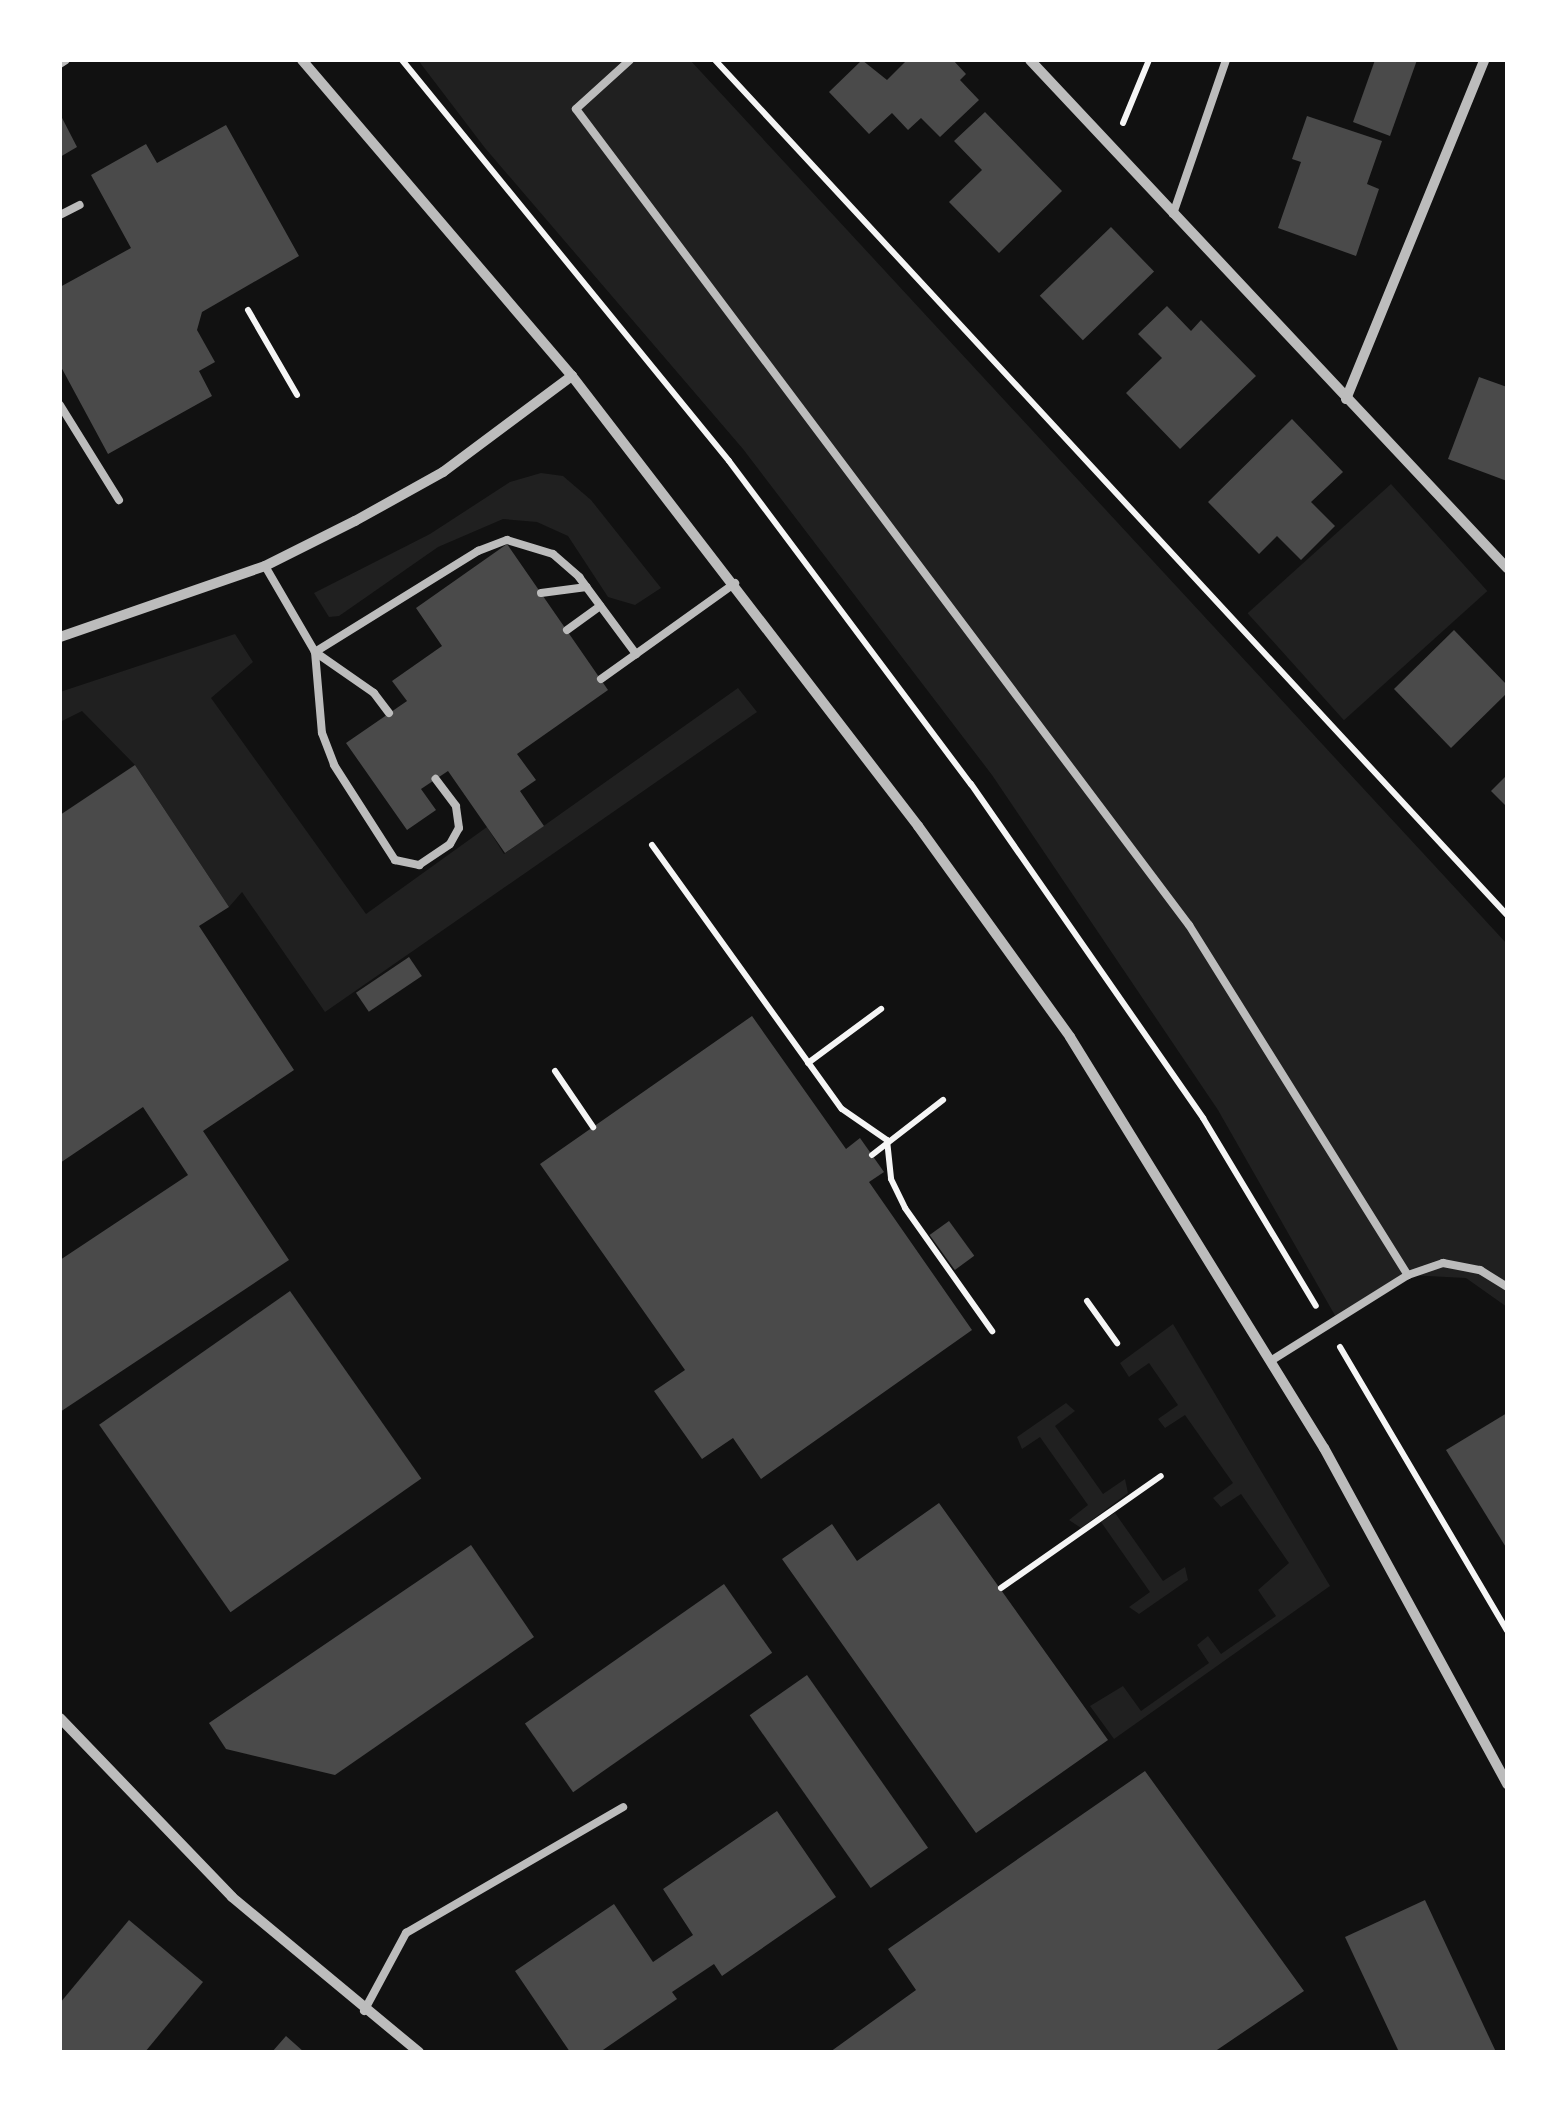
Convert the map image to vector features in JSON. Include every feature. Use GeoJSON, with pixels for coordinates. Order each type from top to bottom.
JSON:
{"type":"FeatureCollection","features":[{"type":"Feature","properties":{"kind":"street"},"geometry":{"type":"LineString","coordinates":[[302,60],[572,376],[734,584],[1070,1038],[1272,1360],[1424,1622],[1507,1784]]}},
{"type":"Feature","properties":{"kind":"street"},"geometry":{"type":"LineString","coordinates":[[1030,60],[1507,568]]}},
{"type":"Feature","properties":{"kind":"street"},"geometry":{"type":"LineString","coordinates":[[1346,399],[1484,60]]}},
{"type":"Feature","properties":{"kind":"street"},"geometry":{"type":"LineString","coordinates":[[60,637],[265,566],[443,472],[572,376]]}},
{"type":"Feature","properties":{"kind":"street"},"geometry":{"type":"LineString","coordinates":[[60,1718],[232,1897],[419,2052]]}},
{"type":"Feature","properties":{"kind":"lane"},"geometry":{"type":"LineString","coordinates":[[630,60],[576,109],[1190,924],[1408,1275]]}},
{"type":"Feature","properties":{"kind":"lane"},"geometry":{"type":"LineString","coordinates":[[1173,214],[1226,60]]}},
{"type":"Feature","properties":{"kind":"lane"},"geometry":{"type":"LineString","coordinates":[[60,216],[80,205]]}},
{"type":"Feature","properties":{"kind":"lane"},"geometry":{"type":"LineString","coordinates":[[60,405],[120,500]]}},
{"type":"Feature","properties":{"kind":"lane"},"geometry":{"type":"LineString","coordinates":[[315,652],[478,551],[507,540],[552,554],[587,588],[636,654]]}},
{"type":"Feature","properties":{"kind":"lane"},"geometry":{"type":"LineString","coordinates":[[265,566],[315,652],[328,749],[396,860],[419,864],[450,844],[460,828],[456,806],[436,779]]}},
{"type":"Feature","properties":{"kind":"lane"},"geometry":{"type":"LineString","coordinates":[[601,680],[734,584]]}},
{"type":"Feature","properties":{"kind":"lane"},"geometry":{"type":"LineString","coordinates":[[421,588],[428,600]]}},
{"type":"Feature","properties":{"kind":"lane"},"geometry":{"type":"LineString","coordinates":[[541,593],[587,588]]}},
{"type":"Feature","properties":{"kind":"lane"},"geometry":{"type":"LineString","coordinates":[[567,630],[600,606]]}},
{"type":"Feature","properties":{"kind":"lane"},"geometry":{"type":"LineString","coordinates":[[315,652],[374,692],[389,713]]}},
{"type":"Feature","properties":{"kind":"lane"},"geometry":{"type":"LineString","coordinates":[[1272,1360],[1408,1275],[1443,1263],[1480,1270],[1507,1286]]}},
{"type":"Feature","properties":{"kind":"lane"},"geometry":{"type":"LineString","coordinates":[[364,2010],[406,1933],[623,1807]]}},
{"type":"Feature","properties":{"kind":"path"},"geometry":{"type":"LineString","coordinates":[[402,60],[729,461],[982,799],[1192,1102],[1507,1630]]}},
{"type":"Feature","properties":{"kind":"path"},"geometry":{"type":"LineString","coordinates":[[714,60],[1507,915]]}},
{"type":"Feature","properties":{"kind":"path"},"geometry":{"type":"LineString","coordinates":[[1108,144],[1128,116],[1150,60]]}},
{"type":"Feature","properties":{"kind":"path"},"geometry":{"type":"LineString","coordinates":[[248,310],[298,394]]}},
{"type":"Feature","properties":{"kind":"path"},"geometry":{"type":"LineString","coordinates":[[652,845],[842,1110],[887,1140]]}},
{"type":"Feature","properties":{"kind":"path"},"geometry":{"type":"LineString","coordinates":[[808,1062],[880,1010]]}},
{"type":"Feature","properties":{"kind":"path"},"geometry":{"type":"LineString","coordinates":[[556,1071],[593,1128]]}},
{"type":"Feature","properties":{"kind":"path"},"geometry":{"type":"LineString","coordinates":[[872,1155],[943,1100]]}},
{"type":"Feature","properties":{"kind":"path"},"geometry":{"type":"LineString","coordinates":[[887,1140],[891,1178],[905,1208],[992,1331]]}},
{"type":"Feature","properties":{"kind":"path"},"geometry":{"type":"LineString","coordinates":[[1087,1301],[1116,1343]]}},
{"type":"Feature","properties":{"kind":"path"},"geometry":{"type":"LineString","coordinates":[[1001,1588],[1162,1476]]}},
{"type":"Feature","properties":{"kind":"shaded area"},"geometry":{"type":"Polygon","coordinates":[[[418,60],[690,60],[1507,944],[1507,1307],[1466,1278],[1408,1275],[1337,1319],[1218,1110],[992,775],[743,449],[485,148],[418,60]]]}},
{"type":"Feature","properties":{"kind":"shaded area"},"geometry":{"type":"Polygon","coordinates":[[[541,473],[563,476],[591,500],[661,588],[635,605],[608,597],[568,536],[537,522],[503,519],[438,547],[339,616],[329,617],[314,593],[430,534],[510,482],[541,473]]]}},
{"type":"Feature","properties":{"kind":"shaded area"},"geometry":{"type":"Polygon","coordinates":[[[1391,484],[1487,591],[1344,720],[1248,613],[1391,484]]]}},
{"type":"Feature","properties":{"kind":"shaded area"},"geometry":{"type":"Polygon","coordinates":[[[235,634],[253,662],[211,698],[366,914],[487,827],[504,854],[738,688],[757,712],[325,1012],[242,892],[229,907],[135,765],[82,711],[60,722],[60,692],[235,634]]]}},
{"type":"Feature","properties":{"kind":"shaded area"},"geometry":{"type":"Polygon","coordinates":[[[1173,1324],[1330,1586],[1114,1739],[1090,1706],[1123,1686],[1141,1711],[1209,1663],[1197,1645],[1208,1636],[1221,1654],[1276,1616],[1258,1590],[1289,1563],[1241,1494],[1221,1507],[1213,1498],[1233,1483],[1185,1415],[1165,1428],[1158,1419],[1178,1405],[1149,1363],[1129,1377],[1120,1363],[1173,1324]]]}},
{"type":"Feature","properties":{"kind":"shaded area"},"geometry":{"type":"Polygon","coordinates":[[[1066,1403],[1075,1411],[1055,1426],[1103,1494],[1125,1479],[1128,1493],[1081,1528],[1069,1520],[1088,1505],[1040,1437],[1022,1449],[1017,1437],[1066,1403]]]}},
{"type":"Feature","properties":{"kind":"shaded area"},"geometry":{"type":"Polygon","coordinates":[[[1115,1513],[1163,1581],[1185,1567],[1188,1580],[1139,1614],[1129,1607],[1150,1592],[1101,1522],[1115,1513]]]}},
{"type":"Feature","properties":{"kind":"building"},"geometry":{"type":"Polygon","coordinates":[[[862,60],[887,80],[907,60],[953,60],[966,74],[960,80],[979,100],[940,137],[921,118],[908,130],[892,113],[869,134],[829,92],[862,60]]]}},
{"type":"Feature","properties":{"kind":"building"},"geometry":{"type":"Polygon","coordinates":[[[1375,60],[1417,60],[1390,136],[1353,122],[1375,60]]]}},
{"type":"Feature","properties":{"kind":"building"},"geometry":{"type":"Polygon","coordinates":[[[985,112],[1062,191],[999,253],[949,202],[982,170],[954,141],[985,112]]]}},
{"type":"Feature","properties":{"kind":"building"},"geometry":{"type":"Polygon","coordinates":[[[60,114],[77,147],[60,157],[60,114]]]}},
{"type":"Feature","properties":{"kind":"building"},"geometry":{"type":"Polygon","coordinates":[[[1307,116],[1382,141],[1367,184],[1379,189],[1356,256],[1278,228],[1301,162],[1292,159],[1307,116]]]}},
{"type":"Feature","properties":{"kind":"building"},"geometry":{"type":"Polygon","coordinates":[[[226,125],[299,256],[202,312],[197,330],[215,362],[199,371],[212,396],[108,454],[60,365],[60,287],[131,248],[91,175],[146,144],[157,163],[226,125]]]}},
{"type":"Feature","properties":{"kind":"building"},"geometry":{"type":"Polygon","coordinates":[[[1111,227],[1154,272],[1083,340],[1040,296],[1111,227]]]}},
{"type":"Feature","properties":{"kind":"building"},"geometry":{"type":"Polygon","coordinates":[[[1167,306],[1191,331],[1201,320],[1256,376],[1180,449],[1126,393],[1162,358],[1138,334],[1167,306]]]}},
{"type":"Feature","properties":{"kind":"building"},"geometry":{"type":"Polygon","coordinates":[[[1479,377],[1507,387],[1507,481],[1448,459],[1479,377]]]}},
{"type":"Feature","properties":{"kind":"building"},"geometry":{"type":"Polygon","coordinates":[[[1292,419],[1343,472],[1311,502],[1335,526],[1301,560],[1277,536],[1259,554],[1208,502],[1292,419]]]}},
{"type":"Feature","properties":{"kind":"building"},"geometry":{"type":"Polygon","coordinates":[[[507,544],[608,690],[517,754],[536,780],[520,791],[544,826],[505,853],[448,771],[421,789],[436,810],[407,830],[346,743],[407,701],[392,681],[442,646],[416,608],[507,544]]]}},
{"type":"Feature","properties":{"kind":"building"},"geometry":{"type":"Polygon","coordinates":[[[1454,630],[1507,685],[1507,693],[1451,748],[1394,689],[1454,630]]]}},
{"type":"Feature","properties":{"kind":"building"},"geometry":{"type":"Polygon","coordinates":[[[135,765],[229,907],[199,926],[294,1070],[203,1131],[289,1260],[60,1412],[60,1260],[188,1175],[143,1107],[60,1163],[60,815],[135,765]]]}},
{"type":"Feature","properties":{"kind":"building"},"geometry":{"type":"Polygon","coordinates":[[[1507,775],[1507,807],[1491,791],[1507,775]]]}},
{"type":"Feature","properties":{"kind":"building"},"geometry":{"type":"Polygon","coordinates":[[[409,957],[422,976],[369,1012],[356,993],[409,957]]]}},
{"type":"Feature","properties":{"kind":"building"},"geometry":{"type":"Polygon","coordinates":[[[752,1016],[846,1149],[860,1138],[884,1172],[869,1182],[972,1330],[761,1479],[733,1438],[702,1459],[654,1391],[685,1370],[540,1164],[752,1016]]]}},
{"type":"Feature","properties":{"kind":"building"},"geometry":{"type":"Polygon","coordinates":[[[949,1221],[974,1256],[955,1270],[930,1235],[949,1221]]]}},
{"type":"Feature","properties":{"kind":"building"},"geometry":{"type":"Polygon","coordinates":[[[290,1291],[421,1479],[230,1612],[99,1425],[290,1291]]]}},
{"type":"Feature","properties":{"kind":"building"},"geometry":{"type":"Polygon","coordinates":[[[1507,1413],[1507,1549],[1446,1450],[1507,1413]]]}},
{"type":"Feature","properties":{"kind":"building"},"geometry":{"type":"Polygon","coordinates":[[[939,1503],[1108,1740],[976,1833],[782,1559],[832,1524],[857,1561],[939,1503]]]}},
{"type":"Feature","properties":{"kind":"building"},"geometry":{"type":"Polygon","coordinates":[[[471,1545],[534,1637],[335,1775],[226,1749],[209,1723],[471,1545]]]}},
{"type":"Feature","properties":{"kind":"building"},"geometry":{"type":"Polygon","coordinates":[[[724,1584],[772,1653],[573,1792],[525,1723],[724,1584]]]}},
{"type":"Feature","properties":{"kind":"building"},"geometry":{"type":"Polygon","coordinates":[[[807,1675],[928,1848],[871,1888],[750,1715],[807,1675]]]}},
{"type":"Feature","properties":{"kind":"building"},"geometry":{"type":"Polygon","coordinates":[[[1145,1771],[1304,1991],[1214,2052],[830,2052],[916,1990],[888,1949],[1145,1771]]]}},
{"type":"Feature","properties":{"kind":"building"},"geometry":{"type":"Polygon","coordinates":[[[777,1811],[836,1897],[722,1976],[714,1964],[672,1992],[677,1999],[600,2052],[570,2052],[515,1971],[614,1904],[653,1962],[693,1935],[663,1889],[777,1811]]]}},
{"type":"Feature","properties":{"kind":"building"},"geometry":{"type":"Polygon","coordinates":[[[1425,1900],[1496,2052],[1399,2052],[1345,1937],[1425,1900]]]}},
{"type":"Feature","properties":{"kind":"building"},"geometry":{"type":"Polygon","coordinates":[[[129,1920],[203,1982],[145,2052],[60,2052],[60,2003],[129,1920]]]}},
{"type":"Feature","properties":{"kind":"building"},"geometry":{"type":"Polygon","coordinates":[[[286,2036],[304,2052],[272,2052],[286,2036]]]}}]}
